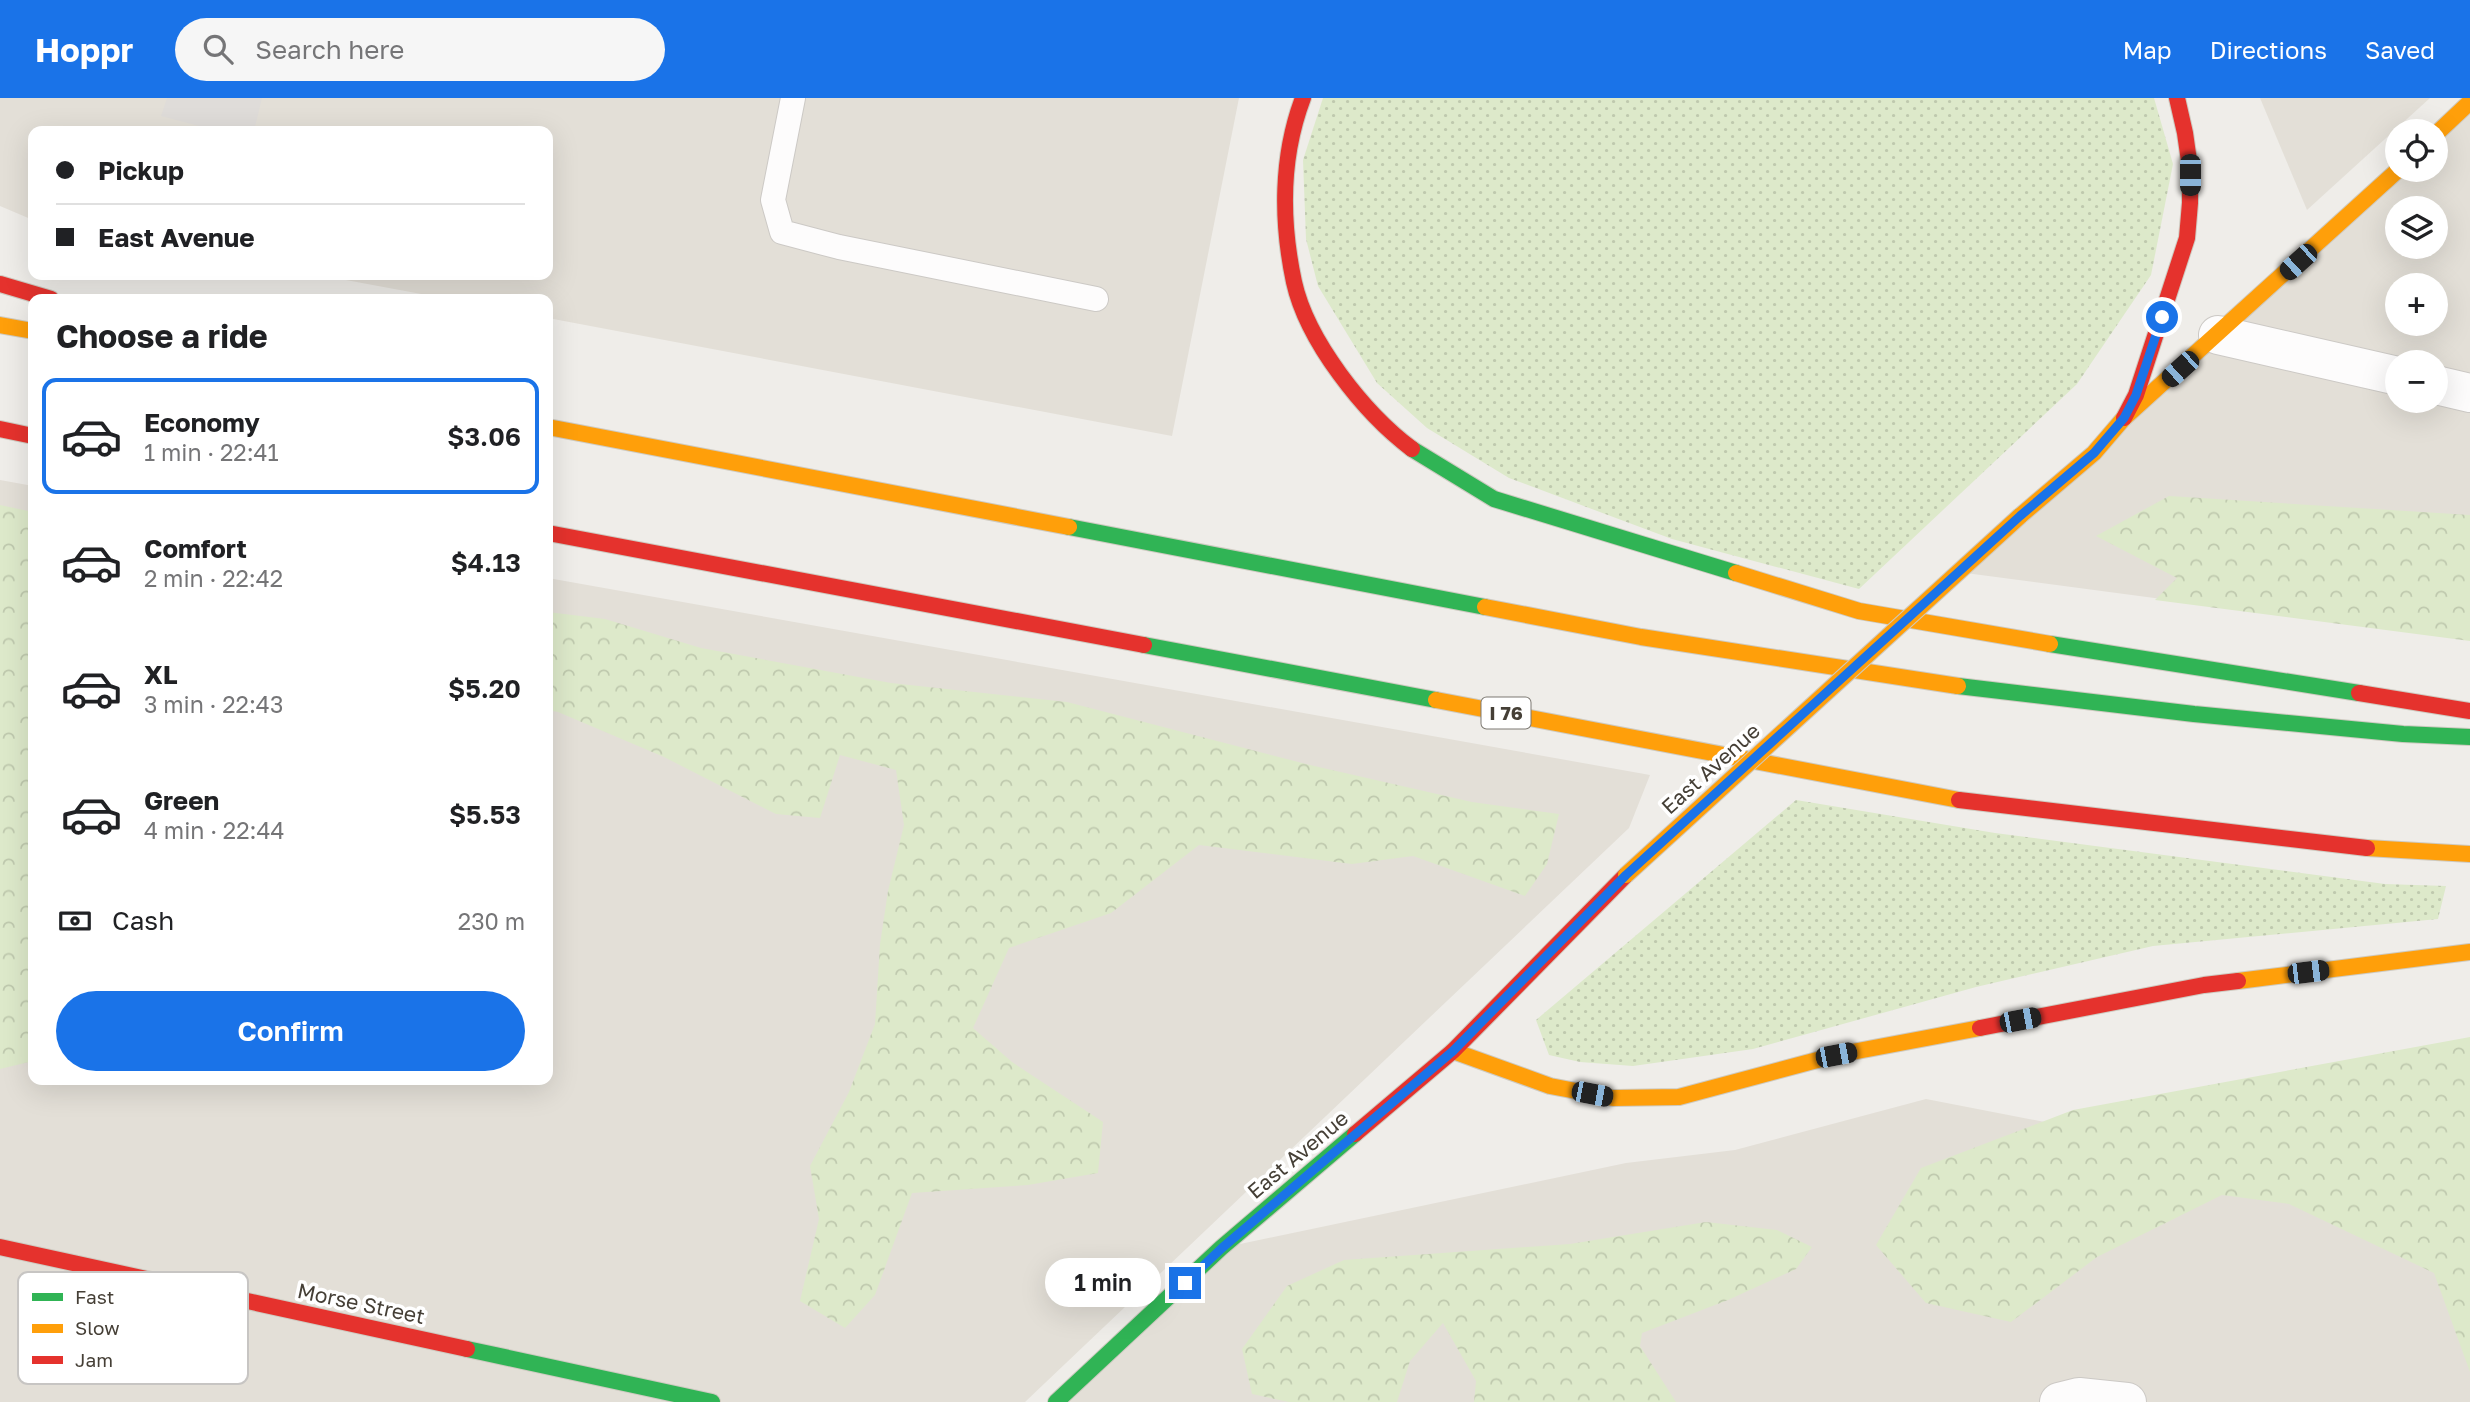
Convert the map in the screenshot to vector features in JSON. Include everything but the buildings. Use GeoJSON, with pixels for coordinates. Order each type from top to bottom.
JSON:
{"type":"FeatureCollection","features":[{"type":"Feature","properties":{"kind":"main road"},"geometry":{"type":"LineString","coordinates":[[1303,98],[1296,117],[1286,169],[1285,222],[1294,284],[1310,325],[1338,371],[1364,406],[1389,432],[1417,453],[1494,499],[1859,611],[2096,652],[2470,711]]}},
{"type":"Feature","properties":{"kind":"main road"},"geometry":{"type":"LineString","coordinates":[[2124,418],[2136,395],[2187,238],[2190,217],[2190,154],[2178,98]]}},
{"type":"Feature","properties":{"kind":"main road"},"geometry":{"type":"LineString","coordinates":[[2448,123],[2470,103]]}},
{"type":"Feature","properties":{"kind":"main road","name":"East Avenue"},"geometry":{"type":"LineString","coordinates":[[1056,1402],[1222,1248],[1453,1051],[1626,875],[2020,516],[2094,453],[2124,418],[2385,182]]}},
{"type":"Feature","properties":{"kind":"main road"},"geometry":{"type":"LineString","coordinates":[[0,284],[34,294]]}},
{"type":"Feature","properties":{"kind":"main road"},"geometry":{"type":"LineString","coordinates":[[0,325],[28,330]]}},
{"type":"Feature","properties":{"kind":"main road"},"geometry":{"type":"LineString","coordinates":[[553,428],[1641,637],[1999,692],[2403,734],[2470,737]]}},
{"type":"Feature","properties":{"kind":"main road"},"geometry":{"type":"LineString","coordinates":[[0,429],[28,435]]}},
{"type":"Feature","properties":{"kind":"main road","name":"I 76"},"geometry":{"type":"LineString","coordinates":[[553,534],[1978,804],[2370,848],[2470,854]]}},
{"type":"Feature","properties":{"kind":"main road"},"geometry":{"type":"LineString","coordinates":[[1453,1051],[1550,1086],[1613,1098],[1679,1097],[1836,1055],[2204,985],[2470,952]]}},
{"type":"Feature","properties":{"kind":"main road","name":"Morse Street"},"geometry":{"type":"LineString","coordinates":[[0,1247],[115,1272]]}},
{"type":"Feature","properties":{"kind":"main road","name":"Morse Street"},"geometry":{"type":"LineString","coordinates":[[248,1301],[712,1402]]}},
{"type":"Feature","properties":{"kind":"street"},"geometry":{"type":"LineString","coordinates":[[2218,335],[2385,373]]}},
{"type":"Feature","properties":{"kind":"street"},"geometry":{"type":"LineString","coordinates":[[2448,388],[2470,393]]}},
{"type":"Feature","properties":{"kind":"street"},"geometry":{"type":"LineString","coordinates":[[2059,1402],[2079,1397],[2127,1402]]}},
{"type":"Feature","properties":{"kind":"lane"},"geometry":{"type":"LineString","coordinates":[[793,98],[773,200],[782,232],[839,247],[1096,299]]}},
{"type":"Feature","properties":{"kind":"shaded area"},"geometry":{"type":"Polygon","coordinates":[[[0,98],[1239,98],[1172,436],[553,319],[553,294],[421,294],[346,280],[553,280],[553,126],[28,126],[28,218],[0,206],[0,98]]]}},
{"type":"Feature","properties":{"kind":"shaded area"},"geometry":{"type":"Polygon","coordinates":[[[167,98],[262,98],[255,126],[199,126],[161,116],[167,98]]]}},
{"type":"Feature","properties":{"kind":"shaded area"},"geometry":{"type":"Polygon","coordinates":[[[2260,98],[2430,98],[2407,119],[2385,119],[2385,139],[2307,210],[2260,98]]]}},
{"type":"Feature","properties":{"kind":"shaded area"},"geometry":{"type":"Polygon","coordinates":[[[2470,98],[2470,640],[1958,572],[2385,182],[2448,182],[2448,119],[2470,98]]]}},
{"type":"Feature","properties":{"kind":"shaded area"},"geometry":{"type":"Polygon","coordinates":[[[0,480],[28,485],[28,1085],[553,1085],[553,579],[1650,775],[1629,828],[1025,1402],[0,1402],[0,480]]]}},
{"type":"Feature","properties":{"kind":"shaded area"},"geometry":{"type":"Polygon","coordinates":[[[1926,1099],[2153,1143],[2470,1192],[2470,1402],[1056,1402],[1221,1248],[1626,1163],[1735,1150],[1926,1099]]]}},
{"type":"Feature","properties":{"kind":"green space"},"geometry":{"type":"Polygon","coordinates":[[[1323,98],[2154,98],[2173,164],[2151,275],[2077,384],[1859,589],[1672,539],[1509,478],[1427,428],[1377,383],[1318,286],[1306,239],[1303,160],[1323,98]]]}},
{"type":"Feature","properties":{"kind":"green space"},"geometry":{"type":"Polygon","coordinates":[[[2169,496],[2470,515],[2470,641],[2155,600],[2177,578],[2096,536],[2169,496]]]}},
{"type":"Feature","properties":{"kind":"green space"},"geometry":{"type":"Polygon","coordinates":[[[0,505],[28,511],[28,1062],[0,1069],[0,505]]]}},
{"type":"Feature","properties":{"kind":"green space"},"geometry":{"type":"Polygon","coordinates":[[[553,613],[605,619],[701,648],[891,683],[1067,702],[1310,765],[1472,802],[1559,814],[1547,864],[1525,896],[1413,856],[1352,864],[1199,845],[1111,913],[1009,948],[973,1028],[1012,1062],[1103,1122],[1098,1173],[1028,1185],[912,1193],[875,1295],[845,1328],[800,1301],[819,1219],[810,1166],[849,1092],[875,1024],[880,944],[888,891],[904,825],[896,770],[840,755],[820,818],[776,814],[664,757],[553,711],[553,613]]]}},
{"type":"Feature","properties":{"kind":"green space"},"geometry":{"type":"Polygon","coordinates":[[[1796,800],[1995,833],[2385,884],[2446,886],[2438,919],[2153,946],[1976,987],[1753,1049],[1633,1066],[1580,1062],[1549,1055],[1536,1020],[1796,800]]]}},
{"type":"Feature","properties":{"kind":"green space"},"geometry":{"type":"Polygon","coordinates":[[[2470,1037],[2470,1372],[2434,1273],[2289,1204],[2222,1195],[2097,1257],[2011,1322],[1926,1303],[1876,1245],[1921,1168],[2073,1110],[2470,1037]]]}},
{"type":"Feature","properties":{"kind":"green space"},"geometry":{"type":"Polygon","coordinates":[[[1706,1222],[1777,1230],[1812,1247],[1796,1269],[1728,1300],[1642,1333],[1640,1346],[1676,1402],[1474,1402],[1476,1381],[1443,1323],[1410,1361],[1397,1402],[1289,1402],[1252,1394],[1242,1349],[1287,1286],[1344,1260],[1570,1244],[1706,1222]]]}},
{"type":"Feature","properties":{"kind":"traffic: fast"},"geometry":{"type":"LineString","coordinates":[[1412,449],[1494,499],[1736,573]]}},
{"type":"Feature","properties":{"kind":"traffic: fast"},"geometry":{"type":"LineString","coordinates":[[1069,527],[1485,607]]}},
{"type":"Feature","properties":{"kind":"traffic: fast"},"geometry":{"type":"LineString","coordinates":[[2050,644],[2359,693]]}},
{"type":"Feature","properties":{"kind":"traffic: fast"},"geometry":{"type":"LineString","coordinates":[[1144,645],[1436,700]]}},
{"type":"Feature","properties":{"kind":"traffic: fast"},"geometry":{"type":"LineString","coordinates":[[1958,686],[2194,714],[2403,734],[2470,737]]}},
{"type":"Feature","properties":{"kind":"traffic: fast"},"geometry":{"type":"LineString","coordinates":[[1056,1402],[1221,1248],[1355,1134]]}},
{"type":"Feature","properties":{"kind":"traffic: fast"},"geometry":{"type":"LineString","coordinates":[[467,1349],[712,1402]]}},
{"type":"Feature","properties":{"kind":"traffic: slow"},"geometry":{"type":"LineString","coordinates":[[2448,123],[2470,102]]}},
{"type":"Feature","properties":{"kind":"traffic: slow"},"geometry":{"type":"LineString","coordinates":[[2020,516],[2094,453],[2124,418],[2385,182]]}},
{"type":"Feature","properties":{"kind":"traffic: slow"},"geometry":{"type":"LineString","coordinates":[[0,325],[28,330]]}},
{"type":"Feature","properties":{"kind":"traffic: slow"},"geometry":{"type":"LineString","coordinates":[[553,428],[1069,527]]}},
{"type":"Feature","properties":{"kind":"traffic: slow"},"geometry":{"type":"LineString","coordinates":[[1626,875],[2020,516]]}},
{"type":"Feature","properties":{"kind":"traffic: slow"},"geometry":{"type":"LineString","coordinates":[[1736,573],[1859,611],[2050,644]]}},
{"type":"Feature","properties":{"kind":"traffic: slow"},"geometry":{"type":"LineString","coordinates":[[1485,607],[1641,637],[1958,686]]}},
{"type":"Feature","properties":{"kind":"traffic: slow"},"geometry":{"type":"LineString","coordinates":[[1436,700],[1959,800]]}},
{"type":"Feature","properties":{"kind":"traffic: slow"},"geometry":{"type":"LineString","coordinates":[[2367,848],[2470,854]]}},
{"type":"Feature","properties":{"kind":"traffic: slow"},"geometry":{"type":"LineString","coordinates":[[2238,981],[2470,952]]}},
{"type":"Feature","properties":{"kind":"traffic: slow"},"geometry":{"type":"LineString","coordinates":[[1453,1051],[1550,1086],[1613,1098],[1679,1097],[1836,1055],[1980,1028]]}},
{"type":"Feature","properties":{"kind":"traffic: jam"},"geometry":{"type":"LineString","coordinates":[[1303,98],[1290,143],[1285,189],[1290,259],[1301,305],[1311,328],[1340,374],[1375,416],[1412,449]]}},
{"type":"Feature","properties":{"kind":"traffic: jam"},"geometry":{"type":"LineString","coordinates":[[2124,418],[2136,395],[2187,238],[2190,168],[2177,98]]}},
{"type":"Feature","properties":{"kind":"traffic: jam"},"geometry":{"type":"LineString","coordinates":[[0,284],[34,294]]}},
{"type":"Feature","properties":{"kind":"traffic: jam"},"geometry":{"type":"LineString","coordinates":[[0,429],[28,435]]}},
{"type":"Feature","properties":{"kind":"traffic: jam"},"geometry":{"type":"LineString","coordinates":[[553,534],[1144,645]]}},
{"type":"Feature","properties":{"kind":"traffic: jam"},"geometry":{"type":"LineString","coordinates":[[2359,693],[2470,711]]}},
{"type":"Feature","properties":{"kind":"traffic: jam"},"geometry":{"type":"LineString","coordinates":[[1959,800],[2367,848]]}},
{"type":"Feature","properties":{"kind":"traffic: jam"},"geometry":{"type":"LineString","coordinates":[[1355,1134],[1453,1051],[1626,875]]}},
{"type":"Feature","properties":{"kind":"traffic: jam"},"geometry":{"type":"LineString","coordinates":[[1980,1028],[2204,985],[2238,981]]}},
{"type":"Feature","properties":{"kind":"traffic: jam"},"geometry":{"type":"LineString","coordinates":[[0,1247],[114,1272]]}},
{"type":"Feature","properties":{"kind":"traffic: jam"},"geometry":{"type":"LineString","coordinates":[[248,1301],[467,1349]]}},
{"type":"Feature","properties":{"kind":"route"},"geometry":{"type":"LineString","coordinates":[[1185,1283],[1222,1248],[1453,1051],[1626,875],[2020,516],[2094,453],[2124,418],[2136,395],[2162,317]]}}]}
